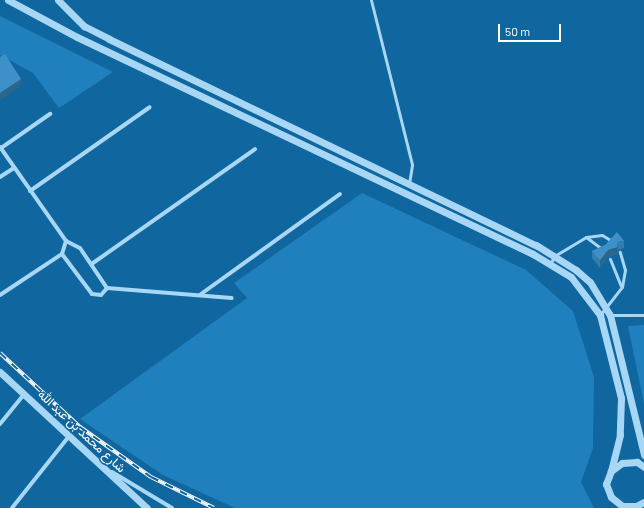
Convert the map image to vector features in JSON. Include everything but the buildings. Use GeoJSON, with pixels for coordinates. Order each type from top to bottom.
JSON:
{"type":"FeatureCollection","features":[{"type":"Feature","properties":{"kind":"street"},"geometry":{"type":"LineString","coordinates":[[8,0],[70,33],[550,264],[583,289],[600,315],[621,398],[620,435],[606,484],[616,505],[629,507],[643,504]]}},
{"type":"Feature","properties":{"kind":"street"},"geometry":{"type":"LineString","coordinates":[[58,0],[72,17],[102,36],[556,255],[590,282],[608,311],[644,454]]}},
{"type":"Feature","properties":{"kind":"street"},"geometry":{"type":"LineString","coordinates":[[30,191],[150,107]]}},
{"type":"Feature","properties":{"kind":"street"},"geometry":{"type":"LineString","coordinates":[[50,114],[0,148],[66,241],[76,244],[93,263],[107,288]]}},
{"type":"Feature","properties":{"kind":"street"},"geometry":{"type":"LineString","coordinates":[[93,263],[255,149]]}},
{"type":"Feature","properties":{"kind":"street"},"geometry":{"type":"LineString","coordinates":[[0,178],[14,168]]}},
{"type":"Feature","properties":{"kind":"street"},"geometry":{"type":"LineString","coordinates":[[201,294],[340,194]]}},
{"type":"Feature","properties":{"kind":"street"},"geometry":{"type":"LineString","coordinates":[[0,295],[62,254],[66,241]]}},
{"type":"Feature","properties":{"kind":"street"},"geometry":{"type":"LineString","coordinates":[[62,254],[92,294],[101,295],[107,288]]}},
{"type":"Feature","properties":{"kind":"street"},"geometry":{"type":"LineString","coordinates":[[107,288],[201,294],[232,298]]}},
{"type":"Feature","properties":{"kind":"street","name":"شارع محمد بن عبد الله"},"geometry":{"type":"LineString","coordinates":[[0,372],[147,508]]}},
{"type":"Feature","properties":{"kind":"street"},"geometry":{"type":"LineString","coordinates":[[0,424],[24,394]]}},
{"type":"Feature","properties":{"kind":"street"},"geometry":{"type":"LineString","coordinates":[[12,508],[69,436]]}},
{"type":"Feature","properties":{"kind":"street"},"geometry":{"type":"LineString","coordinates":[[610,472],[629,461],[644,466]]}},
{"type":"Feature","properties":{"kind":"street"},"geometry":{"type":"LineString","coordinates":[[101,465],[172,508]]}},
{"type":"Feature","properties":{"kind":"lane"},"geometry":{"type":"LineString","coordinates":[[371,0],[412,165],[409,183]]}},
{"type":"Feature","properties":{"kind":"lane"},"geometry":{"type":"LineString","coordinates":[[550,264],[556,255],[586,237],[602,235],[613,242]]}},
{"type":"Feature","properties":{"kind":"lane"},"geometry":{"type":"LineString","coordinates":[[586,237],[603,250]]}},
{"type":"Feature","properties":{"kind":"lane"},"geometry":{"type":"LineString","coordinates":[[608,311],[622,287],[624,270],[620,252]]}},
{"type":"Feature","properties":{"kind":"lane"},"geometry":{"type":"LineString","coordinates":[[610,259],[622,287]]}},
{"type":"Feature","properties":{"kind":"lane"},"geometry":{"type":"LineString","coordinates":[[600,315],[608,311],[644,315]]}},
{"type":"Feature","properties":{"kind":"shaded area"},"geometry":{"type":"Polygon","coordinates":[[[0,16],[113,72],[59,108],[33,73],[0,55],[0,16]]]}},
{"type":"Feature","properties":{"kind":"shaded area"},"geometry":{"type":"Polygon","coordinates":[[[362,193],[526,270],[573,311],[594,377],[593,448],[581,482],[594,508],[235,508],[163,475],[80,419],[247,298],[234,283],[362,193]]]}},
{"type":"Feature","properties":{"kind":"shaded area"},"geometry":{"type":"Polygon","coordinates":[[[644,325],[644,404],[628,326],[644,325]]]}},
{"type":"Feature","properties":{"kind":"railway"},"geometry":{"type":"LineString","coordinates":[[0,353],[80,427],[151,477],[214,508]]}}]}
